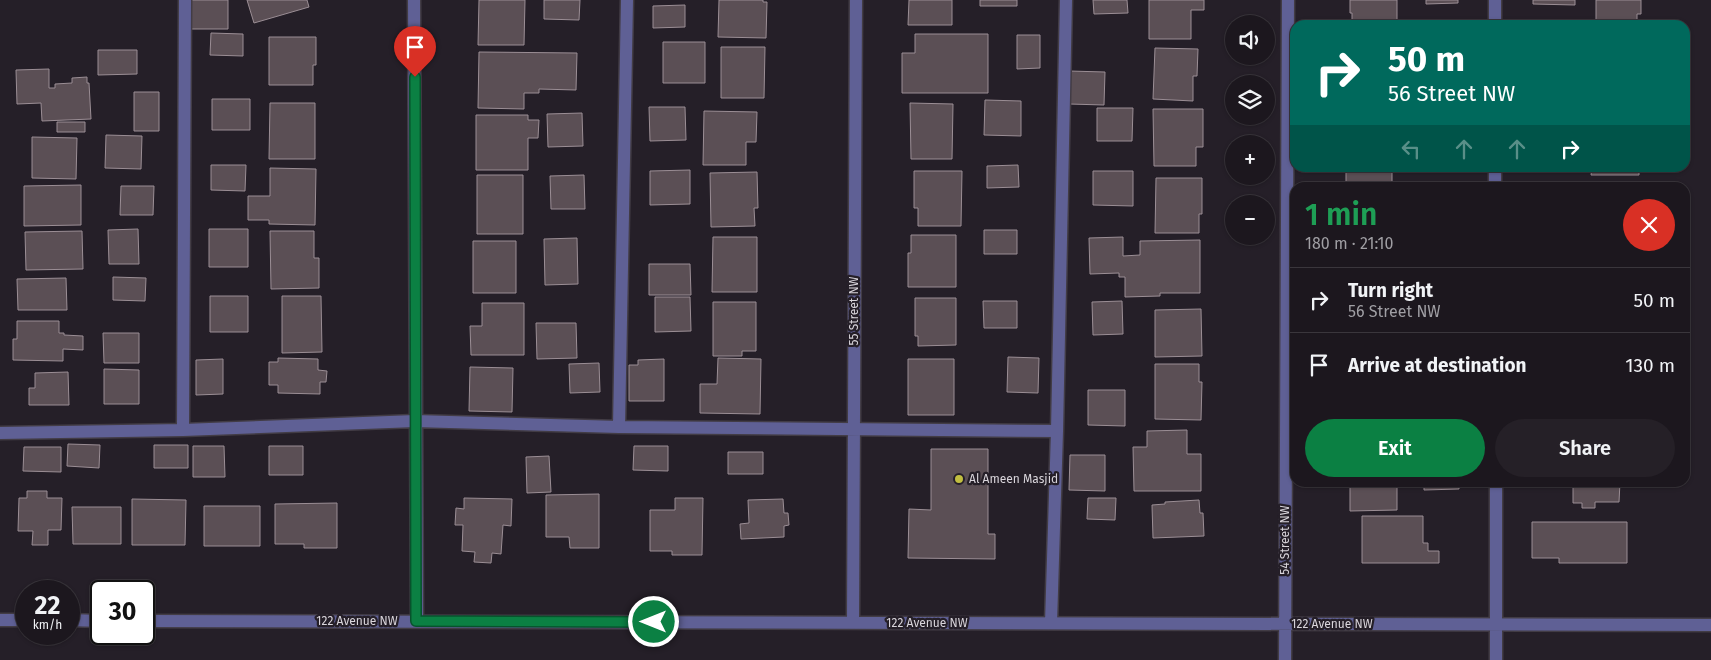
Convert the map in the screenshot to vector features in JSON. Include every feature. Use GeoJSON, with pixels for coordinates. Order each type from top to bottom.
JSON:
{"type":"FeatureCollection","features":[{"type":"Feature","properties":{"kind":"street"},"geometry":{"type":"LineString","coordinates":[[183,430],[185,0]]}},
{"type":"Feature","properties":{"kind":"street"},"geometry":{"type":"LineString","coordinates":[[414,0],[416,621]]}},
{"type":"Feature","properties":{"kind":"street"},"geometry":{"type":"LineString","coordinates":[[619,427],[627,0]]}},
{"type":"Feature","properties":{"kind":"street","name":"55 Street NW"},"geometry":{"type":"LineString","coordinates":[[853,623],[856,0]]}},
{"type":"Feature","properties":{"kind":"street"},"geometry":{"type":"LineString","coordinates":[[1051,623],[1066,0]]}},
{"type":"Feature","properties":{"kind":"street","name":"54 Street NW"},"geometry":{"type":"LineString","coordinates":[[1285,660],[1288,0]]}},
{"type":"Feature","properties":{"kind":"street"},"geometry":{"type":"LineString","coordinates":[[1495,0],[1495,20]]}},
{"type":"Feature","properties":{"kind":"street"},"geometry":{"type":"LineString","coordinates":[[0,433],[183,430],[415,421],[619,427],[1057,431]]}},
{"type":"Feature","properties":{"kind":"street"},"geometry":{"type":"LineString","coordinates":[[1496,487],[1496,660]]}},
{"type":"Feature","properties":{"kind":"street"},"geometry":{"type":"LineString","coordinates":[[0,620],[15,620]]}},
{"type":"Feature","properties":{"kind":"street","name":"122 Avenue NW"},"geometry":{"type":"LineString","coordinates":[[155,621],[1496,626],[1711,625]]}},
{"type":"Feature","properties":{"kind":"building"},"geometry":{"type":"Polygon","coordinates":[[[191,0],[228,0],[228,29],[191,29],[191,0]]]}},
{"type":"Feature","properties":{"kind":"building"},"geometry":{"type":"Polygon","coordinates":[[[247,0],[307,0],[309,7],[254,23],[247,0]]]}},
{"type":"Feature","properties":{"kind":"building"},"geometry":{"type":"Polygon","coordinates":[[[479,0],[525,0],[524,45],[478,45],[479,0]]]}},
{"type":"Feature","properties":{"kind":"building"},"geometry":{"type":"Polygon","coordinates":[[[544,0],[580,0],[579,20],[544,19],[544,0]]]}},
{"type":"Feature","properties":{"kind":"building"},"geometry":{"type":"Polygon","coordinates":[[[719,0],[763,0],[763,2],[767,2],[766,38],[718,37],[719,0]]]}},
{"type":"Feature","properties":{"kind":"building"},"geometry":{"type":"Polygon","coordinates":[[[909,0],[952,0],[952,25],[908,25],[909,0]]]}},
{"type":"Feature","properties":{"kind":"building"},"geometry":{"type":"Polygon","coordinates":[[[980,0],[1017,0],[1017,6],[980,6],[980,0]]]}},
{"type":"Feature","properties":{"kind":"building"},"geometry":{"type":"Polygon","coordinates":[[[1093,0],[1127,0],[1128,13],[1094,14],[1093,0]]]}},
{"type":"Feature","properties":{"kind":"building"},"geometry":{"type":"Polygon","coordinates":[[[1149,0],[1204,0],[1204,10],[1191,10],[1191,39],[1149,39],[1149,0]]]}},
{"type":"Feature","properties":{"kind":"building"},"geometry":{"type":"Polygon","coordinates":[[[1350,0],[1397,0],[1397,20],[1352,20],[1352,13],[1350,13],[1350,0]]]}},
{"type":"Feature","properties":{"kind":"building"},"geometry":{"type":"Polygon","coordinates":[[[1426,0],[1458,0],[1458,3],[1426,4],[1426,0]]]}},
{"type":"Feature","properties":{"kind":"building"},"geometry":{"type":"Polygon","coordinates":[[[1533,0],[1575,0],[1575,5],[1533,4],[1533,0]]]}},
{"type":"Feature","properties":{"kind":"building"},"geometry":{"type":"Polygon","coordinates":[[[1596,0],[1641,0],[1641,14],[1637,14],[1637,20],[1596,20],[1596,0]]]}},
{"type":"Feature","properties":{"kind":"building"},"geometry":{"type":"Polygon","coordinates":[[[685,5],[685,27],[653,28],[653,6],[685,5]]]}},
{"type":"Feature","properties":{"kind":"building"},"geometry":{"type":"Polygon","coordinates":[[[211,33],[243,34],[243,56],[210,55],[211,33]]]}},
{"type":"Feature","properties":{"kind":"building"},"geometry":{"type":"Polygon","coordinates":[[[915,34],[988,34],[988,93],[902,93],[902,53],[915,53],[915,34]]]}},
{"type":"Feature","properties":{"kind":"building"},"geometry":{"type":"Polygon","coordinates":[[[1017,35],[1040,35],[1040,68],[1017,69],[1017,35]]]}},
{"type":"Feature","properties":{"kind":"building"},"geometry":{"type":"Polygon","coordinates":[[[269,37],[316,37],[316,65],[313,65],[313,85],[269,85],[269,37]]]}},
{"type":"Feature","properties":{"kind":"building"},"geometry":{"type":"Polygon","coordinates":[[[663,42],[705,42],[705,83],[663,83],[663,42]]]}},
{"type":"Feature","properties":{"kind":"building"},"geometry":{"type":"Polygon","coordinates":[[[721,47],[765,47],[764,98],[721,98],[721,47]]]}},
{"type":"Feature","properties":{"kind":"building"},"geometry":{"type":"Polygon","coordinates":[[[1155,48],[1198,49],[1197,76],[1193,76],[1193,101],[1153,99],[1155,48]]]}},
{"type":"Feature","properties":{"kind":"building"},"geometry":{"type":"Polygon","coordinates":[[[98,50],[137,50],[137,74],[98,75],[98,50]]]}},
{"type":"Feature","properties":{"kind":"building"},"geometry":{"type":"Polygon","coordinates":[[[479,52],[577,53],[576,90],[539,89],[539,93],[524,93],[524,109],[478,108],[479,52]]]}},
{"type":"Feature","properties":{"kind":"building"},"geometry":{"type":"Polygon","coordinates":[[[49,69],[49,88],[55,88],[55,84],[72,83],[72,78],[87,77],[91,119],[42,121],[41,103],[17,104],[16,70],[49,69]]]}},
{"type":"Feature","properties":{"kind":"building"},"geometry":{"type":"Polygon","coordinates":[[[1069,71],[1105,72],[1104,105],[1069,104],[1069,71]]]}},
{"type":"Feature","properties":{"kind":"building"},"geometry":{"type":"Polygon","coordinates":[[[134,92],[159,92],[159,131],[134,131],[134,92]]]}},
{"type":"Feature","properties":{"kind":"building"},"geometry":{"type":"Polygon","coordinates":[[[212,99],[250,99],[250,130],[212,130],[212,99]]]}},
{"type":"Feature","properties":{"kind":"building"},"geometry":{"type":"Polygon","coordinates":[[[985,100],[1021,101],[1021,136],[984,135],[985,100]]]}},
{"type":"Feature","properties":{"kind":"building"},"geometry":{"type":"Polygon","coordinates":[[[270,103],[315,103],[315,159],[269,159],[270,103]]]}},
{"type":"Feature","properties":{"kind":"building"},"geometry":{"type":"Polygon","coordinates":[[[910,103],[953,104],[952,159],[911,159],[910,103]]]}},
{"type":"Feature","properties":{"kind":"building"},"geometry":{"type":"Polygon","coordinates":[[[649,107],[685,107],[686,140],[650,141],[649,107]]]}},
{"type":"Feature","properties":{"kind":"building"},"geometry":{"type":"Polygon","coordinates":[[[1097,108],[1133,108],[1132,141],[1097,141],[1097,108]]]}},
{"type":"Feature","properties":{"kind":"building"},"geometry":{"type":"Polygon","coordinates":[[[1153,109],[1203,109],[1203,147],[1196,147],[1196,166],[1154,166],[1153,109]]]}},
{"type":"Feature","properties":{"kind":"building"},"geometry":{"type":"Polygon","coordinates":[[[704,111],[757,112],[756,142],[746,142],[746,165],[703,165],[704,111]]]}},
{"type":"Feature","properties":{"kind":"building"},"geometry":{"type":"Polygon","coordinates":[[[582,113],[583,146],[548,147],[547,114],[582,113]]]}},
{"type":"Feature","properties":{"kind":"building"},"geometry":{"type":"Polygon","coordinates":[[[476,115],[528,115],[528,120],[539,120],[538,138],[528,138],[528,170],[476,170],[476,115]]]}},
{"type":"Feature","properties":{"kind":"building"},"geometry":{"type":"Polygon","coordinates":[[[57,122],[85,122],[85,132],[57,132],[57,122]]]}},
{"type":"Feature","properties":{"kind":"building"},"geometry":{"type":"Polygon","coordinates":[[[106,135],[142,136],[141,169],[105,168],[106,135]]]}},
{"type":"Feature","properties":{"kind":"building"},"geometry":{"type":"Polygon","coordinates":[[[32,137],[77,138],[76,179],[32,178],[32,137]]]}},
{"type":"Feature","properties":{"kind":"building"},"geometry":{"type":"Polygon","coordinates":[[[211,165],[246,165],[245,191],[211,190],[211,165]]]}},
{"type":"Feature","properties":{"kind":"building"},"geometry":{"type":"Polygon","coordinates":[[[1018,165],[1019,187],[987,188],[987,166],[1018,165]]]}},
{"type":"Feature","properties":{"kind":"building"},"geometry":{"type":"Polygon","coordinates":[[[270,168],[316,169],[315,225],[269,224],[269,220],[248,220],[248,196],[270,196],[270,168]]]}},
{"type":"Feature","properties":{"kind":"building"},"geometry":{"type":"Polygon","coordinates":[[[690,170],[690,204],[650,205],[650,171],[690,170]]]}},
{"type":"Feature","properties":{"kind":"building"},"geometry":{"type":"Polygon","coordinates":[[[914,171],[962,171],[961,226],[918,226],[918,208],[914,208],[914,171]]]}},
{"type":"Feature","properties":{"kind":"building"},"geometry":{"type":"Polygon","coordinates":[[[1093,171],[1133,171],[1133,206],[1093,205],[1093,171]]]}},
{"type":"Feature","properties":{"kind":"building"},"geometry":{"type":"Polygon","coordinates":[[[757,172],[758,208],[754,208],[755,226],[711,227],[710,173],[757,172]]]}},
{"type":"Feature","properties":{"kind":"building"},"geometry":{"type":"Polygon","coordinates":[[[1346,172],[1392,172],[1392,182],[1346,182],[1346,172]]]}},
{"type":"Feature","properties":{"kind":"building"},"geometry":{"type":"Polygon","coordinates":[[[1591,172],[1639,172],[1639,175],[1591,175],[1591,172]]]}},
{"type":"Feature","properties":{"kind":"building"},"geometry":{"type":"Polygon","coordinates":[[[477,175],[523,175],[523,234],[477,234],[477,175]]]}},
{"type":"Feature","properties":{"kind":"building"},"geometry":{"type":"Polygon","coordinates":[[[584,175],[585,209],[551,209],[550,176],[584,175]]]}},
{"type":"Feature","properties":{"kind":"building"},"geometry":{"type":"Polygon","coordinates":[[[1156,178],[1202,178],[1202,214],[1199,214],[1199,233],[1155,233],[1156,178]]]}},
{"type":"Feature","properties":{"kind":"building"},"geometry":{"type":"Polygon","coordinates":[[[81,185],[81,225],[24,226],[24,186],[81,185]]]}},
{"type":"Feature","properties":{"kind":"building"},"geometry":{"type":"Polygon","coordinates":[[[121,186],[154,186],[153,215],[120,215],[121,186]]]}},
{"type":"Feature","properties":{"kind":"building"},"geometry":{"type":"Polygon","coordinates":[[[138,229],[139,264],[109,264],[108,230],[138,229]]]}},
{"type":"Feature","properties":{"kind":"building"},"geometry":{"type":"Polygon","coordinates":[[[209,229],[248,229],[248,267],[209,267],[209,229]]]}},
{"type":"Feature","properties":{"kind":"building"},"geometry":{"type":"Polygon","coordinates":[[[984,230],[1017,230],[1017,254],[984,254],[984,230]]]}},
{"type":"Feature","properties":{"kind":"building"},"geometry":{"type":"Polygon","coordinates":[[[82,231],[83,269],[26,270],[25,232],[82,231]]]}},
{"type":"Feature","properties":{"kind":"building"},"geometry":{"type":"Polygon","coordinates":[[[270,231],[314,231],[314,258],[319,258],[319,288],[271,289],[270,231]]]}},
{"type":"Feature","properties":{"kind":"building"},"geometry":{"type":"Polygon","coordinates":[[[911,235],[956,235],[956,287],[908,287],[908,253],[911,253],[911,235]]]}},
{"type":"Feature","properties":{"kind":"building"},"geometry":{"type":"Polygon","coordinates":[[[713,237],[757,237],[757,292],[712,292],[713,237]]]}},
{"type":"Feature","properties":{"kind":"building"},"geometry":{"type":"Polygon","coordinates":[[[1123,237],[1123,256],[1140,255],[1140,241],[1200,240],[1200,293],[1160,293],[1160,296],[1125,297],[1125,277],[1119,277],[1119,273],[1090,274],[1089,238],[1123,237]]]}},
{"type":"Feature","properties":{"kind":"building"},"geometry":{"type":"Polygon","coordinates":[[[577,238],[578,284],[545,285],[544,239],[577,238]]]}},
{"type":"Feature","properties":{"kind":"building"},"geometry":{"type":"Polygon","coordinates":[[[473,241],[516,241],[516,293],[473,293],[473,241]]]}},
{"type":"Feature","properties":{"kind":"building"},"geometry":{"type":"Polygon","coordinates":[[[649,264],[690,264],[691,295],[649,295],[649,264]]]}},
{"type":"Feature","properties":{"kind":"building"},"geometry":{"type":"Polygon","coordinates":[[[113,277],[146,278],[145,301],[113,300],[113,277]]]}},
{"type":"Feature","properties":{"kind":"building"},"geometry":{"type":"Polygon","coordinates":[[[66,278],[67,310],[18,310],[17,279],[66,278]]]}},
{"type":"Feature","properties":{"kind":"building"},"geometry":{"type":"Polygon","coordinates":[[[210,296],[248,296],[248,332],[210,332],[210,296]]]}},
{"type":"Feature","properties":{"kind":"building"},"geometry":{"type":"Polygon","coordinates":[[[282,296],[321,296],[322,352],[282,353],[282,296]]]}},
{"type":"Feature","properties":{"kind":"building"},"geometry":{"type":"Polygon","coordinates":[[[655,297],[690,297],[691,331],[655,332],[655,297]]]}},
{"type":"Feature","properties":{"kind":"building"},"geometry":{"type":"Polygon","coordinates":[[[915,298],[956,298],[956,345],[918,346],[918,336],[915,336],[915,298]]]}},
{"type":"Feature","properties":{"kind":"building"},"geometry":{"type":"Polygon","coordinates":[[[983,301],[1017,301],[1017,328],[984,328],[983,301]]]}},
{"type":"Feature","properties":{"kind":"building"},"geometry":{"type":"Polygon","coordinates":[[[1122,301],[1123,334],[1093,335],[1092,302],[1122,301]]]}},
{"type":"Feature","properties":{"kind":"building"},"geometry":{"type":"Polygon","coordinates":[[[713,302],[756,302],[756,351],[742,351],[742,356],[713,356],[713,302]]]}},
{"type":"Feature","properties":{"kind":"building"},"geometry":{"type":"Polygon","coordinates":[[[482,303],[524,303],[524,355],[471,355],[470,326],[482,326],[482,303]]]}},
{"type":"Feature","properties":{"kind":"building"},"geometry":{"type":"Polygon","coordinates":[[[1201,309],[1202,356],[1155,357],[1155,310],[1201,309]]]}},
{"type":"Feature","properties":{"kind":"building"},"geometry":{"type":"Polygon","coordinates":[[[17,321],[59,321],[59,333],[83,336],[83,350],[63,349],[63,361],[13,360],[13,339],[17,339],[17,321]]]}},
{"type":"Feature","properties":{"kind":"building"},"geometry":{"type":"Polygon","coordinates":[[[536,323],[576,323],[577,358],[537,359],[536,323]]]}},
{"type":"Feature","properties":{"kind":"building"},"geometry":{"type":"Polygon","coordinates":[[[103,333],[139,333],[139,363],[104,363],[103,333]]]}},
{"type":"Feature","properties":{"kind":"building"},"geometry":{"type":"Polygon","coordinates":[[[1008,357],[1039,358],[1038,393],[1007,392],[1008,357]]]}},
{"type":"Feature","properties":{"kind":"building"},"geometry":{"type":"Polygon","coordinates":[[[278,358],[318,359],[318,370],[327,371],[326,382],[320,382],[320,394],[278,393],[278,385],[269,385],[269,362],[278,362],[278,358]]]}},
{"type":"Feature","properties":{"kind":"building"},"geometry":{"type":"Polygon","coordinates":[[[718,358],[761,359],[760,414],[700,413],[700,384],[717,384],[718,358]]]}},
{"type":"Feature","properties":{"kind":"building"},"geometry":{"type":"Polygon","coordinates":[[[223,359],[223,394],[196,395],[196,360],[223,359]]]}},
{"type":"Feature","properties":{"kind":"building"},"geometry":{"type":"Polygon","coordinates":[[[664,359],[664,401],[629,401],[629,365],[638,365],[638,360],[664,359]]]}},
{"type":"Feature","properties":{"kind":"building"},"geometry":{"type":"Polygon","coordinates":[[[908,359],[954,359],[954,415],[908,415],[908,359]]]}},
{"type":"Feature","properties":{"kind":"building"},"geometry":{"type":"Polygon","coordinates":[[[599,363],[600,392],[570,393],[569,364],[599,363]]]}},
{"type":"Feature","properties":{"kind":"building"},"geometry":{"type":"Polygon","coordinates":[[[1155,364],[1199,364],[1199,382],[1202,382],[1201,420],[1155,419],[1155,364]]]}},
{"type":"Feature","properties":{"kind":"building"},"geometry":{"type":"Polygon","coordinates":[[[470,367],[513,368],[512,412],[469,411],[470,367]]]}},
{"type":"Feature","properties":{"kind":"building"},"geometry":{"type":"Polygon","coordinates":[[[104,369],[139,370],[139,404],[104,404],[104,369]]]}},
{"type":"Feature","properties":{"kind":"building"},"geometry":{"type":"Polygon","coordinates":[[[68,372],[69,405],[29,405],[29,388],[35,388],[35,373],[68,372]]]}},
{"type":"Feature","properties":{"kind":"building"},"geometry":{"type":"Polygon","coordinates":[[[1088,390],[1125,390],[1125,426],[1088,425],[1088,390]]]}},
{"type":"Feature","properties":{"kind":"building"},"geometry":{"type":"Polygon","coordinates":[[[1187,430],[1187,454],[1201,454],[1201,491],[1134,491],[1133,447],[1147,447],[1147,431],[1187,430]]]}},
{"type":"Feature","properties":{"kind":"building"},"geometry":{"type":"Polygon","coordinates":[[[68,444],[100,445],[99,468],[67,466],[68,444]]]}},
{"type":"Feature","properties":{"kind":"building"},"geometry":{"type":"Polygon","coordinates":[[[154,445],[188,445],[188,468],[154,468],[154,445]]]}},
{"type":"Feature","properties":{"kind":"building"},"geometry":{"type":"Polygon","coordinates":[[[193,446],[224,446],[225,477],[193,477],[193,446]]]}},
{"type":"Feature","properties":{"kind":"building"},"geometry":{"type":"Polygon","coordinates":[[[269,446],[303,446],[303,475],[269,475],[269,446]]]}},
{"type":"Feature","properties":{"kind":"building"},"geometry":{"type":"Polygon","coordinates":[[[634,446],[668,446],[668,471],[633,470],[634,446]]]}},
{"type":"Feature","properties":{"kind":"building"},"geometry":{"type":"Polygon","coordinates":[[[24,447],[61,447],[61,472],[23,471],[24,447]]]}},
{"type":"Feature","properties":{"kind":"building","name":"Al Ameen Masjid"},"geometry":{"type":"Polygon","coordinates":[[[931,449],[988,449],[988,534],[995,534],[995,559],[908,558],[909,509],[931,510],[931,449]]]}},
{"type":"Feature","properties":{"kind":"building"},"geometry":{"type":"Polygon","coordinates":[[[728,452],[763,452],[763,474],[728,474],[728,452]]]}},
{"type":"Feature","properties":{"kind":"building"},"geometry":{"type":"Polygon","coordinates":[[[1070,455],[1105,455],[1105,491],[1069,490],[1070,455]]]}},
{"type":"Feature","properties":{"kind":"building"},"geometry":{"type":"Polygon","coordinates":[[[549,456],[551,492],[527,493],[526,457],[549,456]]]}},
{"type":"Feature","properties":{"kind":"building"},"geometry":{"type":"Polygon","coordinates":[[[1350,487],[1397,487],[1397,510],[1350,511],[1350,487]]]}},
{"type":"Feature","properties":{"kind":"building"},"geometry":{"type":"Polygon","coordinates":[[[1424,487],[1459,487],[1459,489],[1424,490],[1424,487]]]}},
{"type":"Feature","properties":{"kind":"building"},"geometry":{"type":"Polygon","coordinates":[[[1573,487],[1620,487],[1619,502],[1595,502],[1595,508],[1582,508],[1582,503],[1573,503],[1573,487]]]}},
{"type":"Feature","properties":{"kind":"building"},"geometry":{"type":"Polygon","coordinates":[[[27,491],[47,491],[47,498],[62,498],[61,530],[48,530],[48,545],[32,545],[33,531],[18,531],[19,498],[27,498],[27,491]]]}},
{"type":"Feature","properties":{"kind":"building"},"geometry":{"type":"Polygon","coordinates":[[[599,494],[599,548],[570,548],[569,537],[546,537],[546,495],[599,494]]]}},
{"type":"Feature","properties":{"kind":"building"},"geometry":{"type":"Polygon","coordinates":[[[464,498],[512,499],[511,526],[503,525],[501,554],[492,553],[491,563],[474,562],[475,552],[462,551],[463,525],[455,525],[456,508],[464,509],[464,498]]]}},
{"type":"Feature","properties":{"kind":"building"},"geometry":{"type":"Polygon","coordinates":[[[675,498],[703,498],[702,555],[672,555],[672,551],[650,551],[650,510],[675,510],[675,498]]]}},
{"type":"Feature","properties":{"kind":"building"},"geometry":{"type":"Polygon","coordinates":[[[1088,498],[1116,498],[1115,520],[1087,519],[1088,498]]]}},
{"type":"Feature","properties":{"kind":"building"},"geometry":{"type":"Polygon","coordinates":[[[132,499],[186,500],[185,545],[132,545],[132,499]]]}},
{"type":"Feature","properties":{"kind":"building"},"geometry":{"type":"Polygon","coordinates":[[[783,499],[784,513],[788,513],[789,525],[784,526],[784,537],[741,539],[740,524],[749,523],[748,500],[783,499]]]}},
{"type":"Feature","properties":{"kind":"building"},"geometry":{"type":"Polygon","coordinates":[[[1199,500],[1200,513],[1203,513],[1204,536],[1153,538],[1152,505],[1165,504],[1165,502],[1199,500]]]}},
{"type":"Feature","properties":{"kind":"building"},"geometry":{"type":"Polygon","coordinates":[[[337,503],[337,548],[304,548],[304,544],[275,544],[275,504],[337,503]]]}},
{"type":"Feature","properties":{"kind":"building"},"geometry":{"type":"Polygon","coordinates":[[[204,506],[260,506],[260,546],[204,546],[204,506]]]}},
{"type":"Feature","properties":{"kind":"building"},"geometry":{"type":"Polygon","coordinates":[[[72,507],[121,507],[121,544],[73,544],[72,507]]]}},
{"type":"Feature","properties":{"kind":"building"},"geometry":{"type":"Polygon","coordinates":[[[1362,516],[1423,516],[1423,543],[1428,543],[1428,551],[1439,551],[1439,563],[1362,563],[1362,516]]]}},
{"type":"Feature","properties":{"kind":"building"},"geometry":{"type":"Polygon","coordinates":[[[1532,522],[1627,522],[1627,563],[1559,563],[1559,558],[1532,558],[1532,522]]]}},
{"type":"Feature","properties":{"kind":"place","name":"Al Ameen Masjid"},"geometry":{"type":"Point","coordinates":[959,479]}},
{"type":"Feature","properties":{"kind":"route"},"geometry":{"type":"LineString","coordinates":[[415,77],[416,621],[654,622]]}}]}
